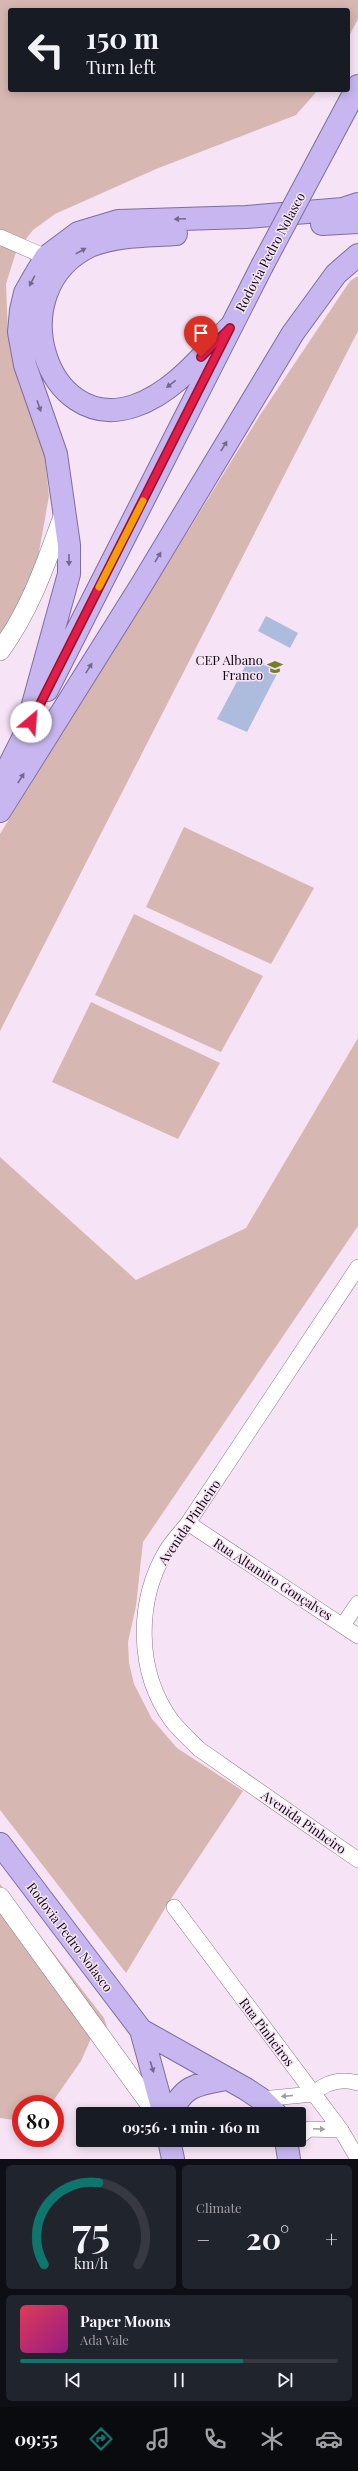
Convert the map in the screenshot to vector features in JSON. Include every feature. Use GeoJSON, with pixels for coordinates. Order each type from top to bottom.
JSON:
{"type":"FeatureCollection","features":[{"type":"Feature","properties":{"kind":"highway","name":"Rodovia Pedro Nolasco"},"geometry":{"type":"LineString","coordinates":[[0,784],[230,328],[358,86]]}},
{"type":"Feature","properties":{"kind":"highway"},"geometry":{"type":"LineString","coordinates":[[24,737],[69,574],[69,545],[56,454],[25,365],[19,332],[21,310],[25,294],[46,257],[78,233],[118,221],[246,217],[343,209],[358,204]]}},
{"type":"Feature","properties":{"kind":"highway"},"geometry":{"type":"LineString","coordinates":[[230,328],[182,376],[158,394],[134,406],[103,411],[88,408],[62,388],[50,372],[40,350],[35,324],[40,298],[51,275],[68,258],[90,246],[119,238],[358,222]]}},
{"type":"Feature","properties":{"kind":"highway"},"geometry":{"type":"LineString","coordinates":[[0,811],[142,584],[293,333],[316,299],[336,274],[358,255]]}},
{"type":"Feature","properties":{"kind":"highway","name":"Rodovia Pedro Nolasco"},"geometry":{"type":"LineString","coordinates":[[0,1844],[141,2030],[162,2107]]}},
{"type":"Feature","properties":{"kind":"highway","name":"Rodovia Pedro Nolasco"},"geometry":{"type":"LineString","coordinates":[[141,2030],[261,2099],[269,2107]]}},
{"type":"Feature","properties":{"kind":"highway"},"geometry":{"type":"LineString","coordinates":[[174,2107],[178,2098],[193,2086],[226,2079]]}},
{"type":"Feature","properties":{"kind":"highway"},"geometry":{"type":"LineString","coordinates":[[170,2147],[173,2159]]}},
{"type":"Feature","properties":{"kind":"street"},"geometry":{"type":"LineString","coordinates":[[0,237],[46,257]]}},
{"type":"Feature","properties":{"kind":"street"},"geometry":{"type":"LineString","coordinates":[[0,651],[15,630],[34,594],[65,511]]}},
{"type":"Feature","properties":{"kind":"street","name":"Avenida Pinheiro"},"geometry":{"type":"LineString","coordinates":[[358,1267],[188,1522],[166,1551],[147,1596],[144,1639],[147,1664],[162,1705],[172,1720],[199,1749],[358,1860]]}},
{"type":"Feature","properties":{"kind":"street","name":"Rua Altamiro Gonçalves"},"geometry":{"type":"LineString","coordinates":[[188,1522],[358,1636]]}},
{"type":"Feature","properties":{"kind":"street"},"geometry":{"type":"LineString","coordinates":[[343,1625],[358,1603]]}},
{"type":"Feature","properties":{"kind":"street"},"geometry":{"type":"LineString","coordinates":[[0,1896],[152,2107]]}},
{"type":"Feature","properties":{"kind":"street","name":"Rua Pinheiros"},"geometry":{"type":"LineString","coordinates":[[174,1906],[341,2130],[358,2159]]}},
{"type":"Feature","properties":{"kind":"street"},"geometry":{"type":"LineString","coordinates":[[261,2099],[313,2094],[318,2089],[339,2080],[358,2083]]}},
{"type":"Feature","properties":{"kind":"street"},"geometry":{"type":"LineString","coordinates":[[306,2132],[309,2129],[341,2130]]}},
{"type":"Feature","properties":{"kind":"shaded area"},"geometry":{"type":"Polygon","coordinates":[[[0,0],[358,0],[358,19],[350,34],[350,8],[8,8],[8,92],[316,92],[296,115],[156,169],[55,214],[33,230],[16,252],[6,284],[8,333],[18,381],[44,448],[49,496],[37,563],[18,609],[0,636],[0,0]]]}},
{"type":"Feature","properties":{"kind":"shaded area"},"geometry":{"type":"Polygon","coordinates":[[[358,276],[358,331],[0,1031],[0,834],[260,415],[350,281],[358,276]]]}},
{"type":"Feature","properties":{"kind":"shaded area"},"geometry":{"type":"Polygon","coordinates":[[[184,827],[314,888],[271,964],[146,907],[184,827]]]}},
{"type":"Feature","properties":{"kind":"shaded area"},"geometry":{"type":"Polygon","coordinates":[[[134,914],[263,976],[221,1052],[95,995],[134,914]]]}},
{"type":"Feature","properties":{"kind":"shaded area"},"geometry":{"type":"Polygon","coordinates":[[[91,1002],[220,1063],[178,1139],[52,1082],[91,1002]]]}},
{"type":"Feature","properties":{"kind":"shaded area"},"geometry":{"type":"Polygon","coordinates":[[[358,1038],[358,1226],[143,1542],[136,1606],[128,1642],[129,1663],[134,1684],[152,1719],[177,1748],[243,1791],[167,1905],[126,1973],[0,1810],[0,1157],[136,1280],[246,1228],[358,1038]]]}},
{"type":"Feature","properties":{"kind":"shaded area"},"geometry":{"type":"Polygon","coordinates":[[[0,1884],[104,2018],[107,2027],[92,2036],[81,2061],[57,2095],[12,2095],[12,2120],[0,2118],[0,1884]]]}},
{"type":"Feature","properties":{"kind":"water"},"geometry":{"type":"Polygon","coordinates":[[[266,616],[298,633],[290,648],[258,631],[266,616]]]}},
{"type":"Feature","properties":{"kind":"water"},"geometry":{"type":"Polygon","coordinates":[[[250,657],[279,670],[247,732],[217,719],[250,657]]]}},
{"type":"Feature","properties":{"kind":"slow traffic"},"geometry":{"type":"LineString","coordinates":[[99,587],[143,501]]}},
{"type":"Feature","properties":{"kind":"place","name":"CEP Albano Franco"},"geometry":{"type":"Point","coordinates":[275,667]}},
{"type":"Feature","properties":{"kind":"route"},"geometry":{"type":"LineString","coordinates":[[31,722],[230,328],[201,357]]}}]}
